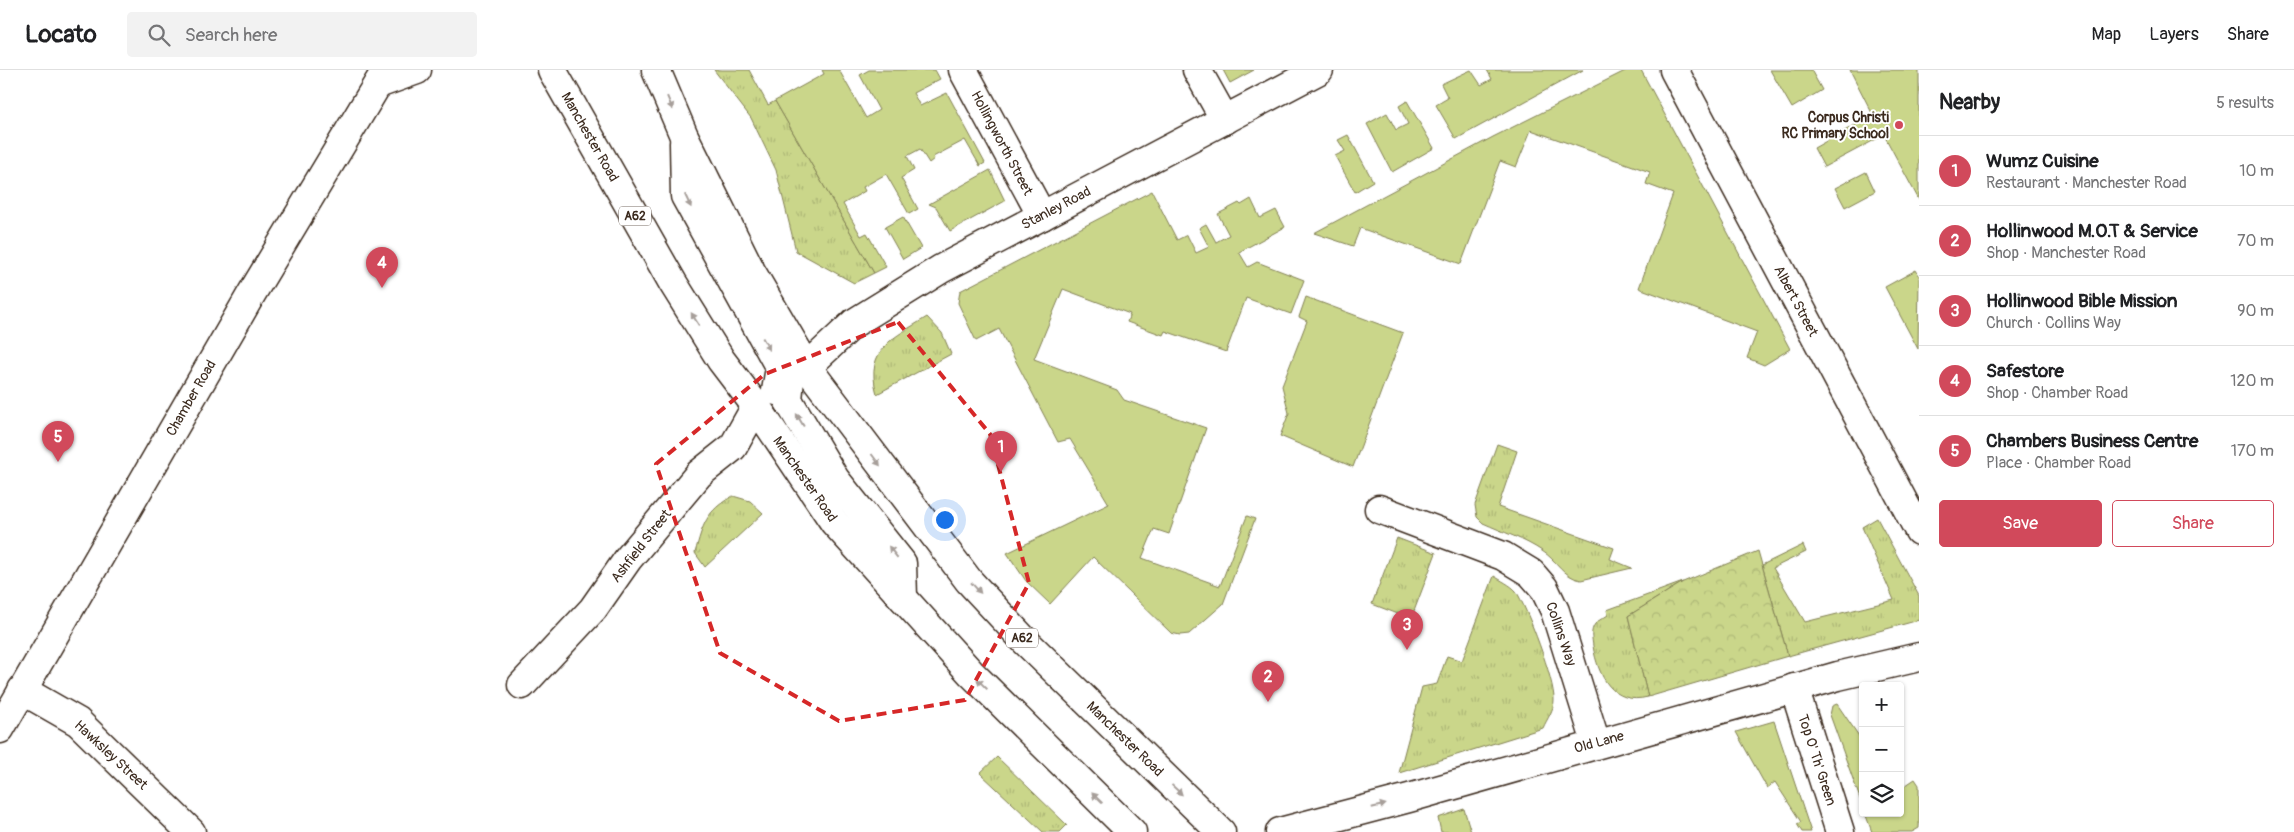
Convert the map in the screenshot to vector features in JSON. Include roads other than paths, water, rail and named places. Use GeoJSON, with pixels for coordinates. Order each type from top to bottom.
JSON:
{"type":"FeatureCollection","features":[{"type":"Feature","properties":{"kind":"main road"},"geometry":{"type":"LineString","coordinates":[[382,77],[417,70]]}},
{"type":"Feature","properties":{"kind":"main road","name":"Manchester Road"},"geometry":{"type":"LineString","coordinates":[[552,70],[672,283],[721,360],[782,386],[1032,648],[1222,832]]}},
{"type":"Feature","properties":{"kind":"main road","name":"Manchester Road"},"geometry":{"type":"LineString","coordinates":[[656,70],[684,136],[751,271],[782,386],[834,522],[971,673],[1132,832]]}},
{"type":"Feature","properties":{"kind":"main road","name":"Hollingworth Street"},"geometry":{"type":"LineString","coordinates":[[963,70],[1042,216]]}},
{"type":"Feature","properties":{"kind":"main road"},"geometry":{"type":"LineString","coordinates":[[1197,70],[1225,120]]}},
{"type":"Feature","properties":{"kind":"main road","name":"Stanley Road"},"geometry":{"type":"LineString","coordinates":[[782,386],[854,323],[940,269],[1319,70]]}},
{"type":"Feature","properties":{"kind":"main road","name":"Albert Street"},"geometry":{"type":"LineString","coordinates":[[1674,70],[1919,531]]}},
{"type":"Feature","properties":{"kind":"main road","name":"Chamber Road"},"geometry":{"type":"LineString","coordinates":[[0,729],[252,292],[382,77]]}},
{"type":"Feature","properties":{"kind":"main road","name":"A62"},"geometry":{"type":"LineString","coordinates":[[684,136],[685,196],[780,368],[782,386],[788,400],[835,479],[902,563],[902,598]]}},
{"type":"Feature","properties":{"kind":"main road","name":"Ashfield Street"},"geometry":{"type":"LineString","coordinates":[[522,685],[593,609],[628,559],[699,474],[733,447],[782,386]]}},
{"type":"Feature","properties":{"kind":"main road","name":"Collins Way"},"geometry":{"type":"LineString","coordinates":[[1379,509],[1503,556],[1531,573],[1544,588],[1555,612],[1596,743]]}},
{"type":"Feature","properties":{"kind":"main road","name":"Old Lane"},"geometry":{"type":"LineString","coordinates":[[1280,832],[1409,798],[1596,743],[1794,688],[1919,657]]}},
{"type":"Feature","properties":{"kind":"main road","name":"Top O' Th' Green"},"geometry":{"type":"LineString","coordinates":[[1794,688],[1840,832]]}},
{"type":"Feature","properties":{"kind":"main road","name":"Hawksley Street"},"geometry":{"type":"LineString","coordinates":[[22,690],[78,722],[191,832]]}},
{"type":"Feature","properties":{"kind":"place","name":"Corpus Christi RC Primary School"},"geometry":{"type":"Point","coordinates":[1899,125]}},
{"type":"Feature","properties":{"kind":"place","name":"Safestore"},"geometry":{"type":"Point","coordinates":[382,288]}},
{"type":"Feature","properties":{"kind":"place","name":"Chambers Business Centre"},"geometry":{"type":"Point","coordinates":[58,462]}},
{"type":"Feature","properties":{"kind":"place","name":"Wumz Cuisine"},"geometry":{"type":"Point","coordinates":[1001,472]}},
{"type":"Feature","properties":{"kind":"place","name":"Hollinwood Bible Mission"},"geometry":{"type":"Point","coordinates":[1407,650]}},
{"type":"Feature","properties":{"kind":"place","name":"Hollinwood M.O.T & Service"},"geometry":{"type":"Point","coordinates":[1268,702]}}]}
